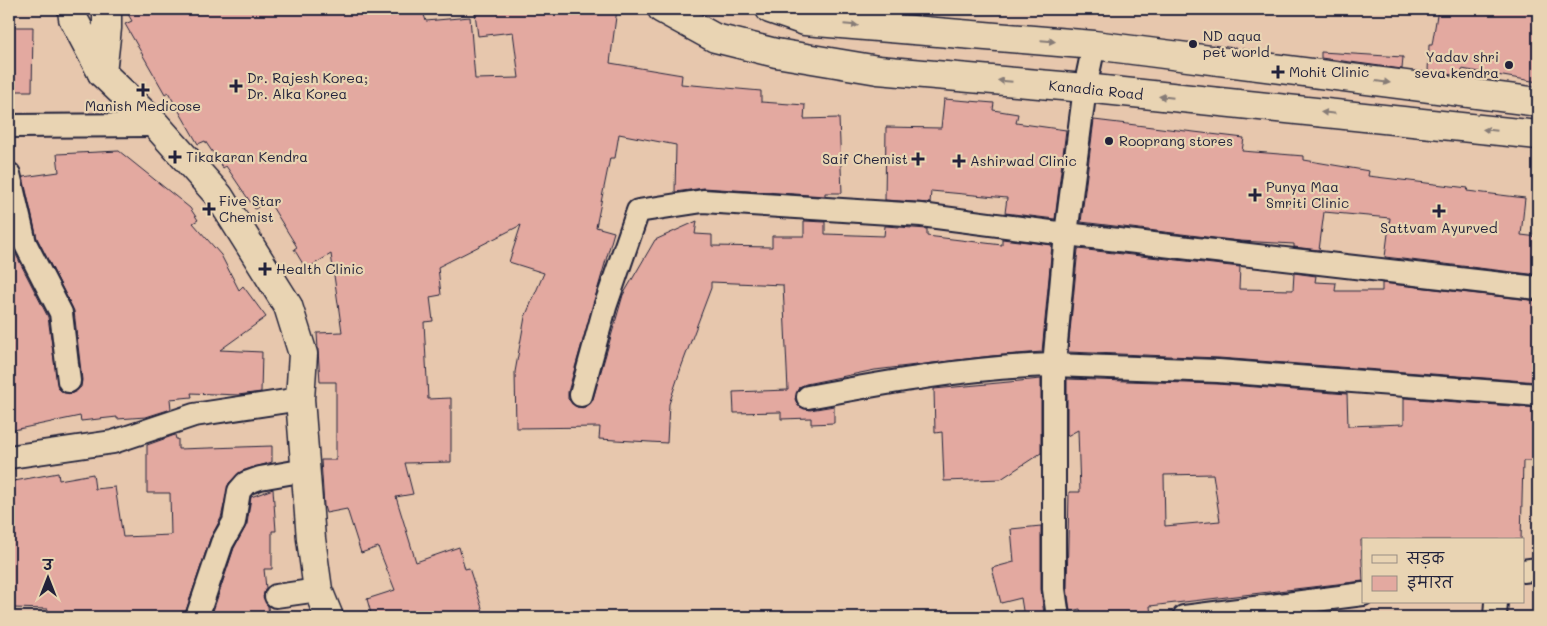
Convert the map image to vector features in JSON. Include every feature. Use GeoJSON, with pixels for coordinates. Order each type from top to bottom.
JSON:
{"type":"FeatureCollection","features":[{"type":"Feature","properties":{"kind":"main road"},"geometry":{"type":"LineString","coordinates":[[72,9],[73,18],[102,73],[156,125],[219,196],[288,306],[303,354],[300,399],[306,470],[318,590],[329,617]]}},
{"type":"Feature","properties":{"kind":"main road"},"geometry":{"type":"LineString","coordinates":[[102,73],[107,9]]}},
{"type":"Feature","properties":{"kind":"main road","name":"Kanadia Road"},"geometry":{"type":"LineString","coordinates":[[662,9],[715,38],[776,53],[878,70],[1085,88],[1538,134]]}},
{"type":"Feature","properties":{"kind":"main road"},"geometry":{"type":"LineString","coordinates":[[770,9],[805,21],[1094,45],[1538,102]]}},
{"type":"Feature","properties":{"kind":"street"},"geometry":{"type":"LineString","coordinates":[[1058,617],[1054,590],[1054,365],[1066,234],[1085,88],[1094,45]]}},
{"type":"Feature","properties":{"kind":"street"},"geometry":{"type":"LineString","coordinates":[[9,126],[156,125]]}},
{"type":"Feature","properties":{"kind":"street"},"geometry":{"type":"LineString","coordinates":[[9,174],[25,243],[61,313],[69,380]]}},
{"type":"Feature","properties":{"kind":"street"},"geometry":{"type":"LineString","coordinates":[[581,395],[605,307],[638,211],[703,201],[921,215],[1066,234],[1538,288]]}},
{"type":"Feature","properties":{"kind":"street"},"geometry":{"type":"LineString","coordinates":[[808,397],[904,379],[1027,366],[1054,365],[1218,371],[1538,395]]}},
{"type":"Feature","properties":{"kind":"street"},"geometry":{"type":"LineString","coordinates":[[9,457],[113,442],[194,415],[300,399]]}},
{"type":"Feature","properties":{"kind":"street"},"geometry":{"type":"LineString","coordinates":[[197,617],[222,543],[234,522],[239,491],[246,483],[260,478],[306,470]]}},
{"type":"Feature","properties":{"kind":"street"},"geometry":{"type":"LineString","coordinates":[[1524,571],[1538,569]]}},
{"type":"Feature","properties":{"kind":"street"},"geometry":{"type":"LineString","coordinates":[[276,596],[318,590]]}},
{"type":"Feature","properties":{"kind":"street"},"geometry":{"type":"LineString","coordinates":[[1184,617],[1316,609],[1362,594]]}},
{"type":"Feature","properties":{"kind":"street"},"geometry":{"type":"LineString","coordinates":[[1495,617],[1496,604]]}},
{"type":"Feature","properties":{"kind":"building"},"geometry":{"type":"Polygon","coordinates":[[[125,9],[422,9],[426,21],[470,17],[475,79],[519,78],[513,32],[478,36],[475,13],[508,11],[508,9],[617,9],[610,63],[682,75],[681,84],[761,91],[761,102],[805,105],[804,119],[839,118],[842,193],[825,193],[825,196],[704,188],[675,192],[676,145],[619,134],[615,158],[610,158],[596,227],[614,232],[568,392],[568,399],[577,407],[585,408],[593,399],[623,295],[655,240],[697,221],[695,234],[712,235],[712,246],[772,247],[772,236],[804,236],[804,221],[825,222],[825,234],[884,236],[885,226],[927,229],[927,236],[1002,245],[1002,239],[1052,245],[1042,352],[875,370],[799,387],[795,399],[798,406],[810,410],[834,406],[834,423],[811,424],[811,418],[781,419],[781,412],[734,413],[733,392],[788,390],[783,285],[711,282],[711,288],[669,404],[667,443],[599,439],[600,427],[516,428],[515,372],[525,317],[544,273],[509,262],[521,225],[438,267],[441,295],[430,297],[433,321],[424,322],[428,399],[451,398],[451,462],[405,463],[413,494],[396,497],[416,562],[459,547],[465,569],[469,568],[485,617],[372,617],[367,599],[395,590],[378,547],[361,553],[347,509],[326,513],[324,506],[321,460],[336,460],[336,382],[320,382],[317,333],[342,332],[331,254],[306,269],[294,249],[297,247],[268,200],[255,209],[226,166],[223,168],[205,141],[198,144],[168,92],[165,94],[125,24],[132,21],[125,9]]]}},
{"type":"Feature","properties":{"kind":"building"},"geometry":{"type":"Polygon","coordinates":[[[1438,9],[1518,9],[1538,13],[1538,82],[1462,69],[1462,76],[1428,72],[1429,45],[1432,45],[1438,9]]]}},
{"type":"Feature","properties":{"kind":"building"},"geometry":{"type":"Polygon","coordinates":[[[9,27],[33,27],[32,91],[9,91],[9,27]]]}},
{"type":"Feature","properties":{"kind":"building"},"geometry":{"type":"Polygon","coordinates":[[[1321,52],[1403,57],[1402,69],[1321,58],[1321,52]]]}},
{"type":"Feature","properties":{"kind":"building"},"geometry":{"type":"Polygon","coordinates":[[[944,99],[994,103],[993,110],[1018,114],[1016,123],[1066,130],[1055,219],[1005,213],[1007,198],[931,191],[930,203],[885,200],[886,127],[941,128],[944,99]]]}},
{"type":"Feature","properties":{"kind":"building"},"geometry":{"type":"Polygon","coordinates":[[[1094,120],[1244,138],[1242,151],[1304,156],[1304,160],[1369,171],[1368,176],[1468,188],[1467,191],[1525,198],[1521,235],[1538,237],[1538,275],[1385,257],[1390,218],[1324,212],[1319,250],[1294,247],[1294,244],[1240,241],[1081,222],[1094,120]]]}},
{"type":"Feature","properties":{"kind":"building"},"geometry":{"type":"Polygon","coordinates":[[[119,151],[190,208],[198,220],[193,223],[221,255],[239,290],[243,286],[266,317],[220,350],[262,352],[261,392],[238,395],[191,393],[192,397],[170,399],[171,409],[146,417],[117,419],[117,417],[81,421],[80,416],[9,431],[9,231],[13,249],[48,317],[58,388],[64,393],[71,394],[81,387],[82,380],[74,311],[37,238],[23,177],[59,172],[57,154],[119,151]]]}},
{"type":"Feature","properties":{"kind":"building"},"geometry":{"type":"Polygon","coordinates":[[[1078,249],[1240,267],[1239,289],[1293,290],[1294,273],[1316,276],[1315,282],[1336,283],[1335,291],[1382,291],[1382,283],[1538,301],[1538,382],[1219,358],[1068,352],[1078,249]]]}},
{"type":"Feature","properties":{"kind":"building"},"geometry":{"type":"Polygon","coordinates":[[[1041,379],[1041,453],[1001,479],[944,481],[942,432],[935,433],[934,389],[1041,379]]]}},
{"type":"Feature","properties":{"kind":"building"},"geometry":{"type":"Polygon","coordinates":[[[1067,379],[1217,384],[1347,394],[1348,426],[1404,424],[1404,398],[1538,408],[1538,461],[1523,461],[1521,538],[1362,538],[1362,581],[1150,606],[1151,617],[1082,617],[1080,609],[1070,611],[1067,588],[1069,492],[1080,492],[1078,430],[1067,436],[1067,379]],[[1213,474],[1164,475],[1165,526],[1220,521],[1213,474]]]}},
{"type":"Feature","properties":{"kind":"building"},"geometry":{"type":"Polygon","coordinates":[[[175,435],[176,439],[178,439],[178,449],[272,446],[272,462],[242,471],[229,483],[221,518],[210,539],[184,617],[75,617],[75,615],[47,615],[48,609],[13,608],[9,578],[9,482],[58,473],[59,480],[93,474],[95,489],[115,487],[123,537],[171,535],[170,493],[147,493],[147,445],[175,435]]]}},
{"type":"Feature","properties":{"kind":"building"},"geometry":{"type":"Polygon","coordinates":[[[273,489],[276,531],[272,531],[272,569],[264,569],[266,588],[263,597],[268,606],[269,617],[211,617],[234,548],[247,524],[251,497],[273,489]]]}},
{"type":"Feature","properties":{"kind":"building"},"geometry":{"type":"Polygon","coordinates":[[[1041,526],[1041,589],[1044,615],[1024,617],[1021,598],[1001,603],[992,568],[1014,562],[1011,529],[1041,526]]]}},
{"type":"Feature","properties":{"kind":"place","name":"ND aqua pet world"},"geometry":{"type":"Point","coordinates":[1193,44]}},
{"type":"Feature","properties":{"kind":"place","name":"Yadav shri seva kendra"},"geometry":{"type":"Point","coordinates":[1509,65]}},
{"type":"Feature","properties":{"kind":"place","name":"Mohit Clinic"},"geometry":{"type":"Point","coordinates":[1278,72]}},
{"type":"Feature","properties":{"kind":"place","name":"Dr. Rajesh Korea; Dr. Alka Korea"},"geometry":{"type":"Point","coordinates":[236,86]}},
{"type":"Feature","properties":{"kind":"place","name":"Manish Medicose"},"geometry":{"type":"Point","coordinates":[143,90]}},
{"type":"Feature","properties":{"kind":"place","name":"Rooprang stores"},"geometry":{"type":"Point","coordinates":[1109,141]}},
{"type":"Feature","properties":{"kind":"place","name":"Tikakaran Kendra"},"geometry":{"type":"Point","coordinates":[175,157]}},
{"type":"Feature","properties":{"kind":"place","name":"Saif Chemist"},"geometry":{"type":"Point","coordinates":[918,159]}},
{"type":"Feature","properties":{"kind":"place","name":"Ashirwad Clinic"},"geometry":{"type":"Point","coordinates":[959,161]}},
{"type":"Feature","properties":{"kind":"place","name":"Punya Maa Smriti Clinic"},"geometry":{"type":"Point","coordinates":[1255,195]}},
{"type":"Feature","properties":{"kind":"place","name":"Five Star Chemist"},"geometry":{"type":"Point","coordinates":[209,209]}},
{"type":"Feature","properties":{"kind":"place","name":"Sattvam Ayurved"},"geometry":{"type":"Point","coordinates":[1439,211]}},
{"type":"Feature","properties":{"kind":"place","name":"Health Clinic"},"geometry":{"type":"Point","coordinates":[265,269]}}]}
